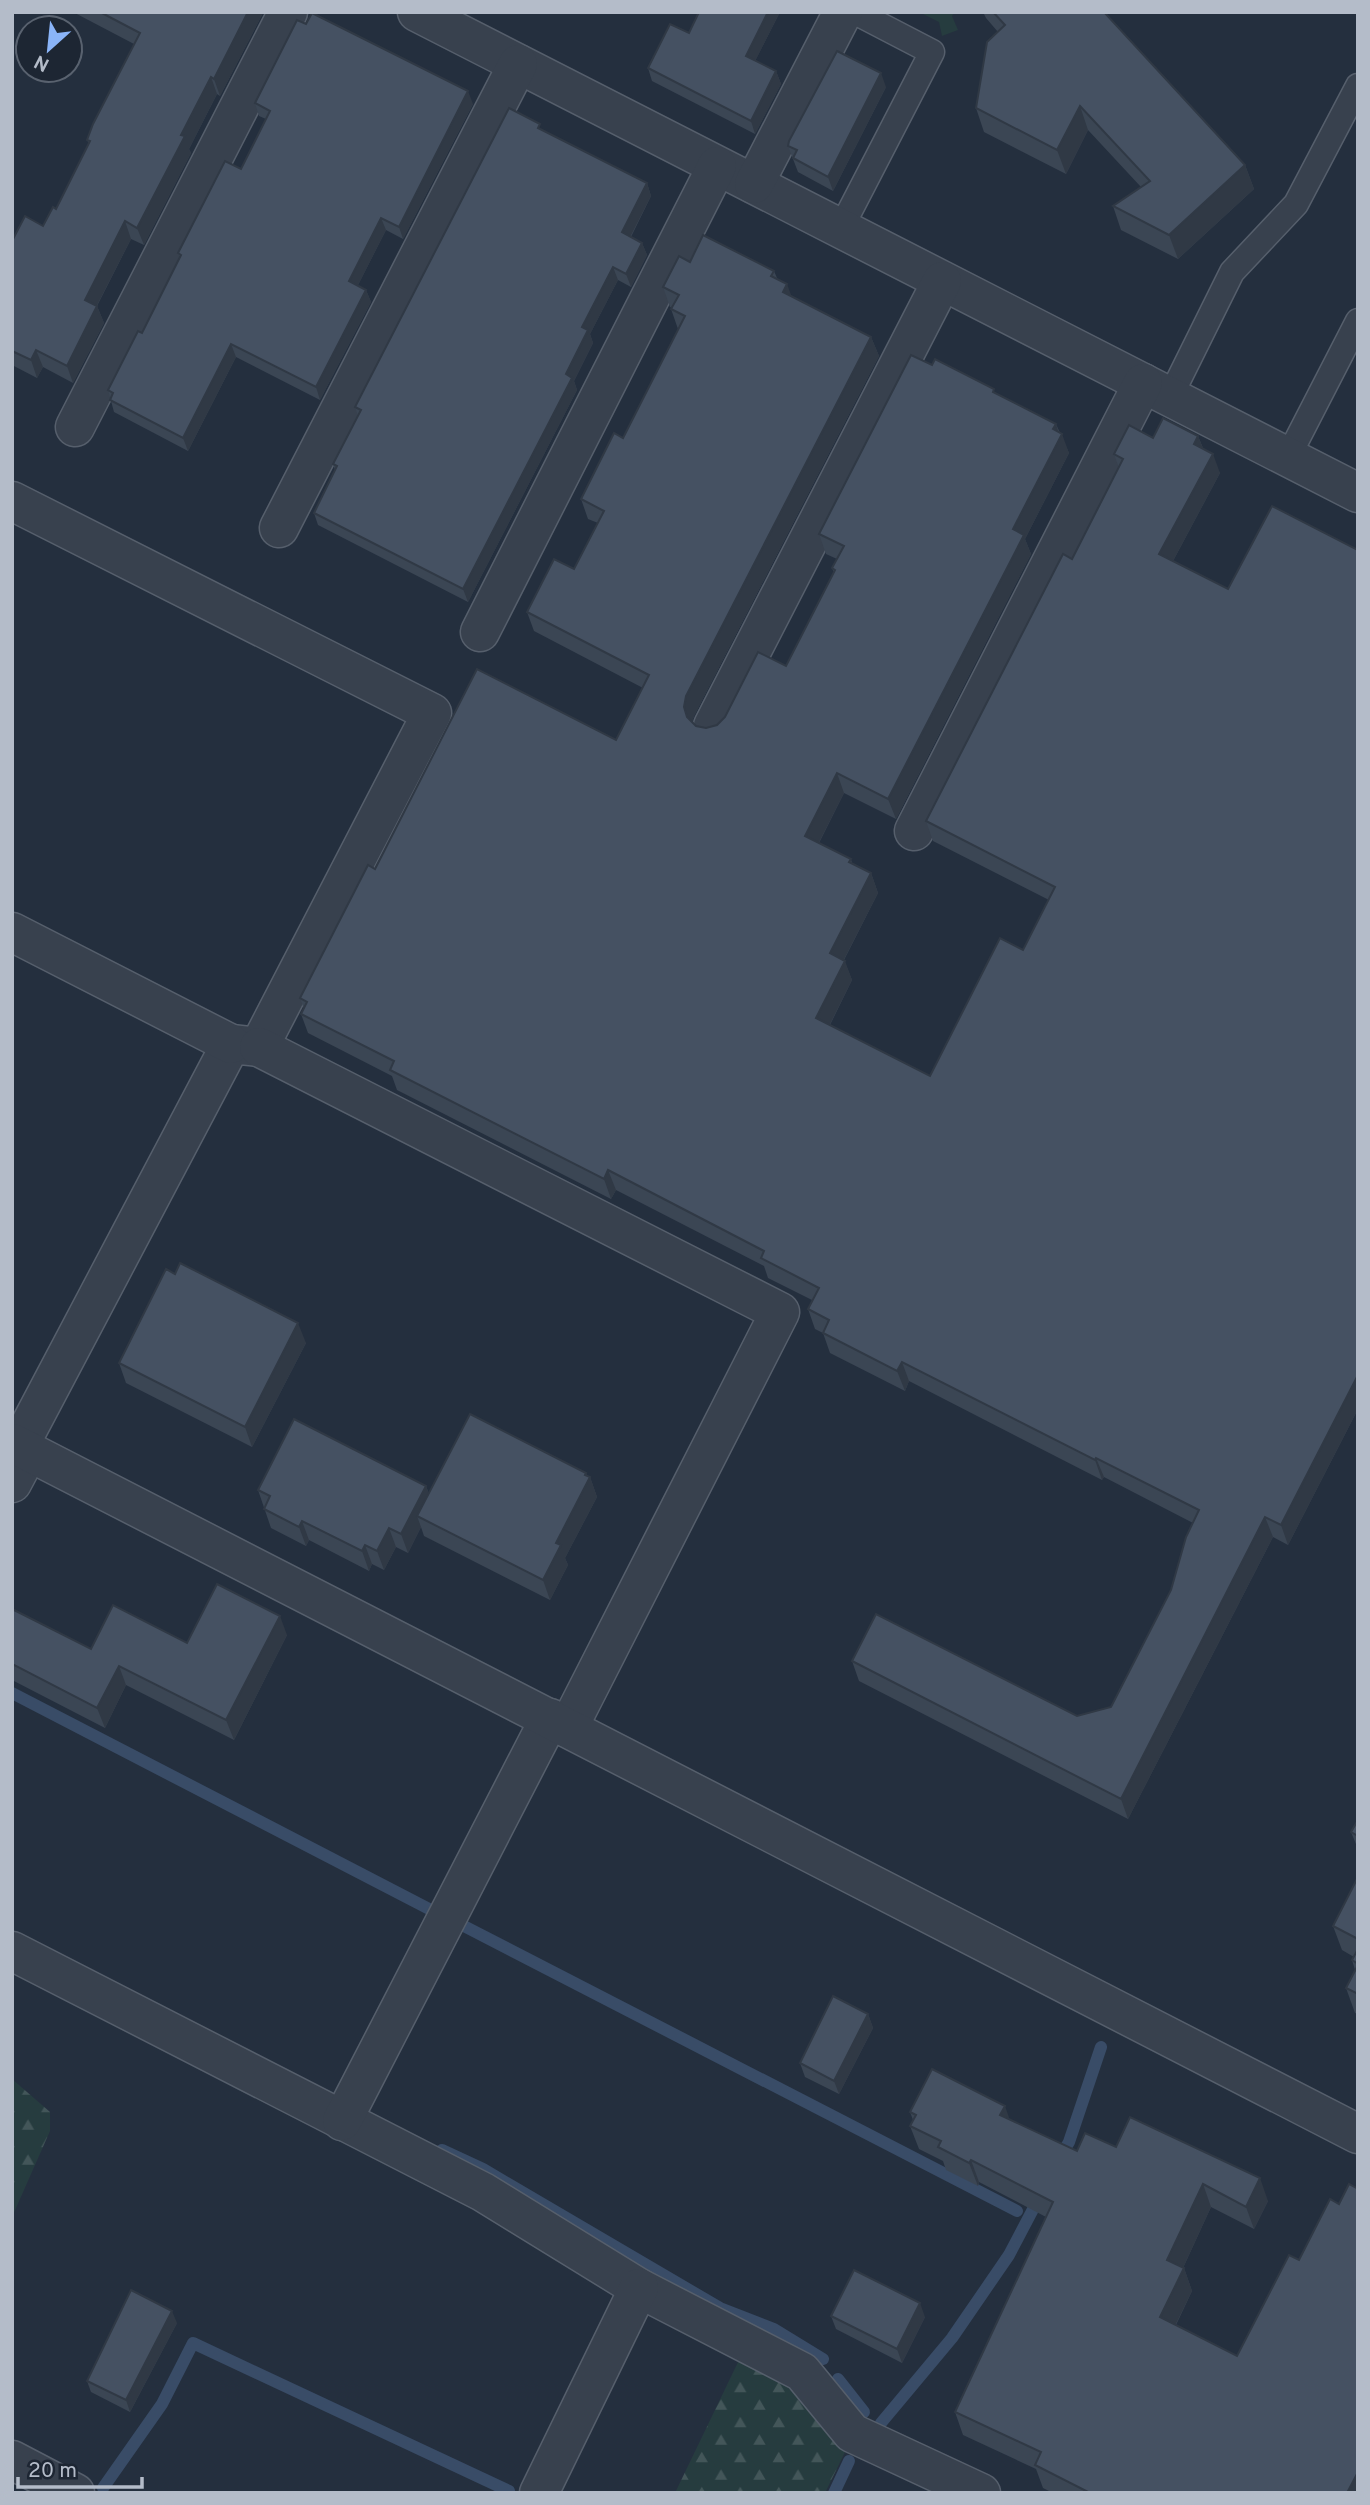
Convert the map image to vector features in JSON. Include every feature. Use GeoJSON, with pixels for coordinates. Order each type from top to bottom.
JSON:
{"type":"FeatureCollection","features":[{"type":"Feature","properties":{"kind":"street"},"geometry":{"type":"LineString","coordinates":[[75,427],[288,12]]}},
{"type":"Feature","properties":{"kind":"street"},"geometry":{"type":"LineString","coordinates":[[417,12],[1358,493]]}},
{"type":"Feature","properties":{"kind":"street"},"geometry":{"type":"LineString","coordinates":[[754,184],[843,12]]}},
{"type":"Feature","properties":{"kind":"street"},"geometry":{"type":"LineString","coordinates":[[279,528],[518,64]]}},
{"type":"Feature","properties":{"kind":"street"},"geometry":{"type":"LineString","coordinates":[[480,632],[718,166]]}},
{"type":"Feature","properties":{"kind":"street"},"geometry":{"type":"LineString","coordinates":[[713,726],[942,281]]}},
{"type":"Feature","properties":{"kind":"street"},"geometry":{"type":"LineString","coordinates":[[914,831],[1156,390]]}},
{"type":"Feature","properties":{"kind":"street"},"geometry":{"type":"LineString","coordinates":[[12,501],[432,713],[18,1456],[559,1723],[1358,2134]]}},
{"type":"Feature","properties":{"kind":"street"},"geometry":{"type":"LineString","coordinates":[[12,932],[780,1312],[342,2121]]}},
{"type":"Feature","properties":{"kind":"street"},"geometry":{"type":"LineString","coordinates":[[12,1951],[483,2192],[639,2288],[802,2372],[852,2433],[981,2493]]}},
{"type":"Feature","properties":{"kind":"street"},"geometry":{"type":"LineString","coordinates":[[539,2493],[639,2288]]}},
{"type":"Feature","properties":{"kind":"street"},"geometry":{"type":"LineString","coordinates":[[12,2460],[75,2493]]}},
{"type":"Feature","properties":{"kind":"lane"},"geometry":{"type":"LineString","coordinates":[[841,228],[932,52],[855,12]]}},
{"type":"Feature","properties":{"kind":"lane"},"geometry":{"type":"LineString","coordinates":[[1156,390],[1232,272],[1296,204],[1358,86]]}},
{"type":"Feature","properties":{"kind":"lane"},"geometry":{"type":"LineString","coordinates":[[1288,457],[1358,321]]}},
{"type":"Feature","properties":{"kind":"green space"},"geometry":{"type":"Polygon","coordinates":[[[919,12],[955,12],[952,16],[958,30],[942,36],[939,22],[919,12]]]}},
{"type":"Feature","properties":{"kind":"green space"},"geometry":{"type":"Polygon","coordinates":[[[12,2079],[50,2112],[50,2131],[12,2217],[12,2079]]]}},
{"type":"Feature","properties":{"kind":"green space"},"geometry":{"type":"Polygon","coordinates":[[[741,2356],[797,2392],[845,2452],[825,2493],[675,2493],[741,2356]]]}},
{"type":"Feature","properties":{"kind":"building"},"geometry":{"type":"Polygon","coordinates":[[[100,12],[248,12],[214,79],[211,77],[181,135],[185,136],[137,228],[125,221],[85,300],[97,306],[67,366],[36,350],[31,360],[12,351],[12,241],[25,216],[43,226],[53,207],[56,209],[90,141],[87,140],[93,124],[140,33],[100,12]]]}},
{"type":"Feature","properties":{"kind":"building"},"geometry":{"type":"Polygon","coordinates":[[[699,12],[768,12],[746,56],[776,71],[751,121],[648,68],[670,24],[689,33],[699,12]]]}},
{"type":"Feature","properties":{"kind":"building"},"geometry":{"type":"Polygon","coordinates":[[[993,12],[1104,12],[1245,165],[1169,235],[1113,206],[1150,181],[1080,106],[1057,150],[976,108],[987,42],[1005,25],[993,12]]]}},
{"type":"Feature","properties":{"kind":"building"},"geometry":{"type":"Polygon","coordinates":[[[312,13],[468,91],[399,227],[381,218],[349,281],[366,290],[316,387],[231,344],[183,438],[110,400],[113,393],[108,390],[138,331],[142,333],[181,255],[178,253],[225,161],[241,169],[270,111],[255,103],[297,20],[306,24],[312,13]]]}},
{"type":"Feature","properties":{"kind":"building"},"geometry":{"type":"Polygon","coordinates":[[[837,51],[881,73],[828,177],[793,158],[797,150],[788,146],[837,51]]]}},
{"type":"Feature","properties":{"kind":"building"},"geometry":{"type":"Polygon","coordinates":[[[509,108],[540,124],[538,128],[647,183],[622,232],[642,243],[626,274],[613,267],[582,327],[588,330],[566,374],[572,378],[463,589],[314,513],[337,466],[333,464],[361,410],[355,407],[509,108]]]}},
{"type":"Feature","properties":{"kind":"building"},"geometry":{"type":"Polygon","coordinates":[[[703,235],[774,271],[771,276],[787,284],[783,292],[871,337],[686,696],[684,707],[687,717],[696,726],[706,728],[717,725],[725,717],[758,652],[786,666],[835,570],[832,568],[844,546],[819,534],[911,355],[932,365],[935,359],[994,389],[993,392],[1056,424],[1053,429],[1062,434],[1013,529],[1024,535],[888,799],[837,773],[805,836],[851,859],[849,862],[871,873],[830,953],[845,961],[816,1018],[930,1076],[1000,938],[1023,950],[1055,887],[926,821],[1063,554],[1072,559],[1123,459],[1114,454],[1129,425],[1153,438],[1163,418],[1198,436],[1194,444],[1213,454],[1159,554],[1228,589],[1272,506],[1358,550],[1358,1375],[1281,1525],[1265,1517],[1121,1799],[852,1661],[876,1614],[1077,1716],[1111,1707],[1171,1590],[1186,1537],[1199,1510],[902,1362],[897,1371],[823,1333],[829,1320],[808,1309],[819,1288],[761,1258],[764,1251],[608,1170],[604,1179],[390,1070],[394,1061],[301,1014],[307,1002],[300,998],[368,865],[375,869],[477,669],[616,740],[649,675],[527,612],[554,559],[574,569],[604,511],[581,499],[614,433],[623,438],[685,316],[671,309],[679,295],[663,287],[679,256],[690,262],[703,235]]]}},
{"type":"Feature","properties":{"kind":"building"},"geometry":{"type":"Polygon","coordinates":[[[180,1263],[298,1323],[245,1427],[119,1363],[166,1269],[175,1274],[180,1263]]]}},
{"type":"Feature","properties":{"kind":"building"},"geometry":{"type":"Polygon","coordinates":[[[470,1414],[590,1477],[556,1543],[561,1545],[543,1580],[417,1516],[470,1414]]]}},
{"type":"Feature","properties":{"kind":"building"},"geometry":{"type":"Polygon","coordinates":[[[294,1419],[426,1486],[401,1534],[389,1528],[377,1551],[365,1545],[362,1551],[302,1521],[299,1527],[264,1509],[270,1496],[258,1490],[294,1419]]]}},
{"type":"Feature","properties":{"kind":"building"},"geometry":{"type":"Polygon","coordinates":[[[217,1584],[280,1616],[226,1720],[119,1666],[97,1708],[12,1664],[12,1609],[91,1649],[113,1605],[187,1643],[217,1584]]]}},
{"type":"Feature","properties":{"kind":"building"},"geometry":{"type":"Polygon","coordinates":[[[1358,1820],[1358,1836],[1351,1832],[1358,1820]]]}},
{"type":"Feature","properties":{"kind":"building"},"geometry":{"type":"Polygon","coordinates":[[[1358,1877],[1358,1939],[1333,1926],[1358,1877]]]}},
{"type":"Feature","properties":{"kind":"building"},"geometry":{"type":"Polygon","coordinates":[[[1358,1949],[1358,1964],[1352,1960],[1358,1949]]]}},
{"type":"Feature","properties":{"kind":"building"},"geometry":{"type":"Polygon","coordinates":[[[1358,1965],[1358,1994],[1346,1988],[1358,1965]]]}},
{"type":"Feature","properties":{"kind":"building"},"geometry":{"type":"Polygon","coordinates":[[[833,1996],[868,2014],[834,2081],[800,2063],[833,1996]]]}},
{"type":"Feature","properties":{"kind":"building"},"geometry":{"type":"Polygon","coordinates":[[[932,2069],[1005,2106],[1000,2115],[1077,2151],[1085,2133],[1116,2147],[1130,2117],[1260,2178],[1246,2207],[1203,2184],[1167,2260],[1184,2268],[1160,2317],[1237,2356],[1289,2255],[1299,2260],[1330,2199],[1339,2204],[1349,2184],[1358,2189],[1358,2472],[1347,2493],[1090,2493],[1035,2465],[1041,2452],[955,2412],[1053,2202],[971,2160],[969,2163],[938,2147],[941,2141],[910,2126],[916,2115],[910,2112],[932,2069]]]}},
{"type":"Feature","properties":{"kind":"building"},"geometry":{"type":"Polygon","coordinates":[[[854,2270],[920,2303],[897,2349],[831,2316],[854,2270]]]}},
{"type":"Feature","properties":{"kind":"building"},"geometry":{"type":"Polygon","coordinates":[[[131,2290],[172,2311],[126,2400],[87,2381],[131,2290]]]}},
{"type":"Feature","properties":{"kind":"waterway"},"geometry":{"type":"LineString","coordinates":[[12,1693],[433,1911]]}},
{"type":"Feature","properties":{"kind":"waterway"},"geometry":{"type":"LineString","coordinates":[[460,1924],[1017,2211]]}},
{"type":"Feature","properties":{"kind":"waterway"},"geometry":{"type":"LineString","coordinates":[[1058,2161],[1069,2142],[1101,2047]]}},
{"type":"Feature","properties":{"kind":"waterway"},"geometry":{"type":"LineString","coordinates":[[442,2150],[483,2169],[720,2308],[774,2329],[823,2359]]}},
{"type":"Feature","properties":{"kind":"waterway"},"geometry":{"type":"LineString","coordinates":[[881,2423],[952,2338],[1009,2255],[1040,2196]]}},
{"type":"Feature","properties":{"kind":"waterway"},"geometry":{"type":"LineString","coordinates":[[103,2488],[162,2404],[193,2343],[509,2491]]}},
{"type":"Feature","properties":{"kind":"waterway"},"geometry":{"type":"LineString","coordinates":[[838,2379],[864,2412]]}},
{"type":"Feature","properties":{"kind":"waterway"},"geometry":{"type":"LineString","coordinates":[[834,2493],[849,2461]]}}]}
